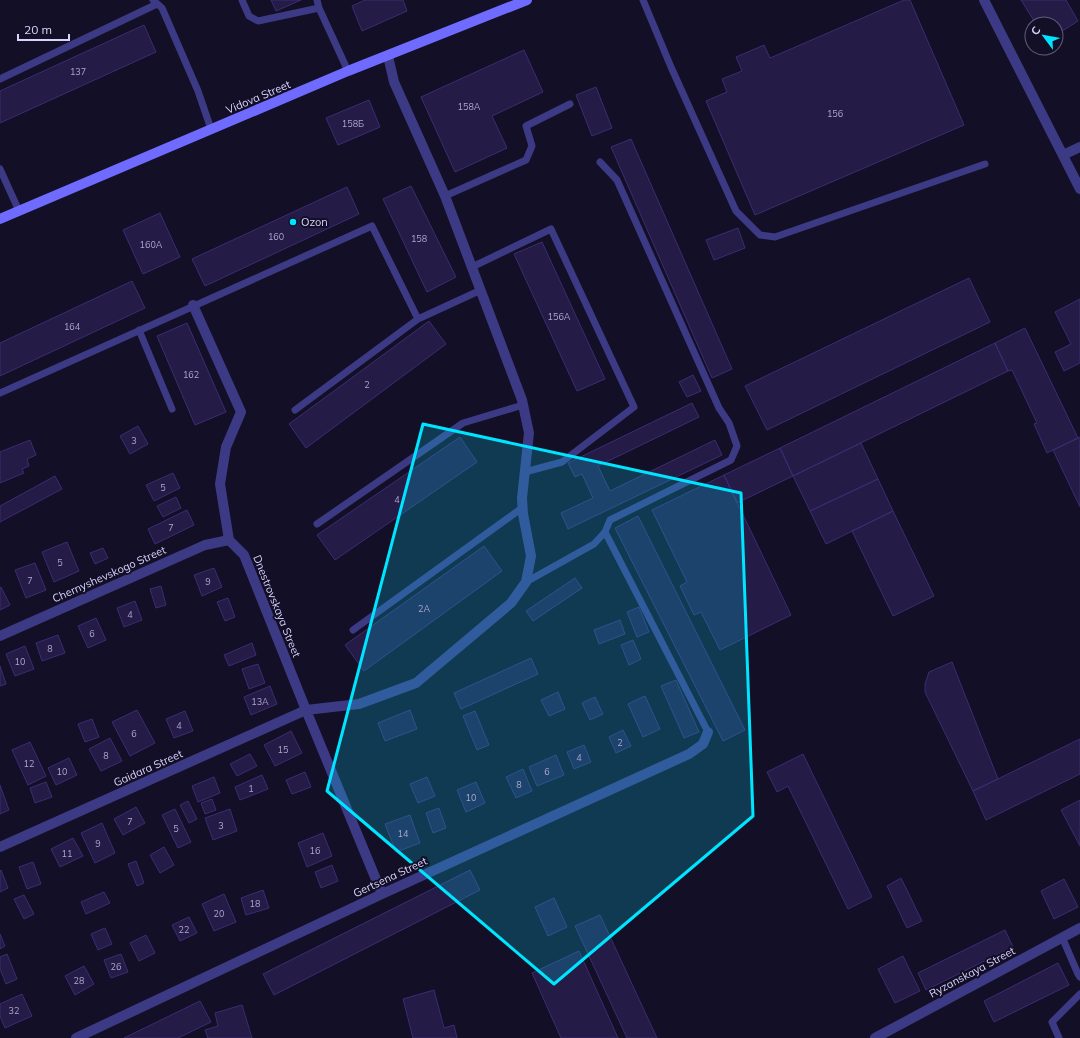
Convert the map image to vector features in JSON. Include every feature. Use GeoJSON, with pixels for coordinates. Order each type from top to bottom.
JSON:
{"type":"FeatureCollection","features":[{"type":"Feature","properties":{"kind":"street","name":"Vidova Street"},"geometry":{"type":"LineString","coordinates":[[0,219],[348,71],[527,0]]}},
{"type":"Feature","properties":{"kind":"street"},"geometry":{"type":"LineString","coordinates":[[984,0],[1080,189]]}},
{"type":"Feature","properties":{"kind":"street"},"geometry":{"type":"LineString","coordinates":[[388,56],[394,82],[445,196],[523,405],[529,433],[522,498],[522,514],[530,556],[526,582]]}},
{"type":"Feature","properties":{"kind":"street"},"geometry":{"type":"LineString","coordinates":[[1063,155],[1080,147]]}},
{"type":"Feature","properties":{"kind":"street"},"geometry":{"type":"LineString","coordinates":[[193,305],[241,412],[226,447],[220,484],[229,540]]}},
{"type":"Feature","properties":{"kind":"street","name":"Chernyshevskogo Street"},"geometry":{"type":"LineString","coordinates":[[0,636],[205,545],[229,540]]}},
{"type":"Feature","properties":{"kind":"street","name":"Dnestrovskaya Street"},"geometry":{"type":"LineString","coordinates":[[229,540],[244,555],[382,894]]}},
{"type":"Feature","properties":{"kind":"street","name":"Gaidara Street"},"geometry":{"type":"LineString","coordinates":[[0,847],[306,710],[360,704],[416,683],[512,602],[526,582]]}},
{"type":"Feature","properties":{"kind":"street","name":"Gertsena Street"},"geometry":{"type":"LineString","coordinates":[[76,1038],[382,894],[689,754],[704,744],[708,732]]}},
{"type":"Feature","properties":{"kind":"street","name":"Ryzanskaya Street"},"geometry":{"type":"LineString","coordinates":[[875,1038],[1080,928]]}},
{"type":"Feature","properties":{"kind":"lane"},"geometry":{"type":"LineString","coordinates":[[242,0],[249,16],[258,21],[319,8]]}},
{"type":"Feature","properties":{"kind":"lane"},"geometry":{"type":"LineString","coordinates":[[317,0],[319,8],[348,71]]}},
{"type":"Feature","properties":{"kind":"lane"},"geometry":{"type":"LineString","coordinates":[[643,0],[671,67],[736,211],[760,235],[775,237],[985,164]]}},
{"type":"Feature","properties":{"kind":"lane"},"geometry":{"type":"LineString","coordinates":[[0,79],[155,2],[162,8],[198,91],[211,129]]}},
{"type":"Feature","properties":{"kind":"lane"},"geometry":{"type":"LineString","coordinates":[[445,196],[526,160],[532,146],[526,126],[570,104]]}},
{"type":"Feature","properties":{"kind":"lane"},"geometry":{"type":"LineString","coordinates":[[526,582],[594,544],[605,532],[610,520],[731,460],[737,446],[729,423],[719,408],[616,180],[600,162]]}},
{"type":"Feature","properties":{"kind":"lane"},"geometry":{"type":"LineString","coordinates":[[0,169],[19,211]]}},
{"type":"Feature","properties":{"kind":"lane"},"geometry":{"type":"LineString","coordinates":[[0,393],[193,305],[372,226],[418,319]]}},
{"type":"Feature","properties":{"kind":"lane"},"geometry":{"type":"LineString","coordinates":[[472,266],[551,230],[634,407],[562,462],[525,472]]}},
{"type":"Feature","properties":{"kind":"lane"},"geometry":{"type":"LineString","coordinates":[[295,410],[418,319],[481,290]]}},
{"type":"Feature","properties":{"kind":"lane"},"geometry":{"type":"LineString","coordinates":[[139,330],[172,409]]}},
{"type":"Feature","properties":{"kind":"lane"},"geometry":{"type":"LineString","coordinates":[[317,524],[463,423],[523,405]]}},
{"type":"Feature","properties":{"kind":"lane"},"geometry":{"type":"LineString","coordinates":[[353,630],[522,508]]}},
{"type":"Feature","properties":{"kind":"lane"},"geometry":{"type":"LineString","coordinates":[[605,532],[708,732]]}},
{"type":"Feature","properties":{"kind":"lane"},"geometry":{"type":"LineString","coordinates":[[1062,937],[1080,977]]}},
{"type":"Feature","properties":{"kind":"lane"},"geometry":{"type":"LineString","coordinates":[[1059,1038],[1052,1022],[1080,994]]}},
{"type":"Feature","properties":{"kind":"highlighted area"},"geometry":{"type":"Polygon","coordinates":[[[423,424],[741,493],[753,816],[554,984],[327,791],[423,424]]]}},
{"type":"Feature","properties":{"kind":"building"},"geometry":{"type":"Polygon","coordinates":[[[271,0],[301,0],[276,11],[271,0]]]}},
{"type":"Feature","properties":{"kind":"building"},"geometry":{"type":"Polygon","coordinates":[[[365,0],[403,0],[407,11],[362,31],[352,6],[365,0]]]}},
{"type":"Feature","properties":{"kind":"building"},"geometry":{"type":"Polygon","coordinates":[[[904,0],[910,0],[964,125],[755,215],[706,101],[727,92],[722,79],[742,71],[736,57],[764,45],[770,58],[904,0]]]}},
{"type":"Feature","properties":{"kind":"building"},"geometry":{"type":"Polygon","coordinates":[[[1021,0],[1066,0],[1078,21],[1064,30],[1064,16],[1031,16],[1021,0]]]}},
{"type":"Feature","properties":{"kind":"building"},"geometry":{"type":"Polygon","coordinates":[[[144,25],[156,52],[0,123],[0,91],[144,25]]]}},
{"type":"Feature","properties":{"kind":"building"},"geometry":{"type":"Polygon","coordinates":[[[524,50],[543,92],[492,116],[507,148],[455,172],[421,97],[524,50]]]}},
{"type":"Feature","properties":{"kind":"building"},"geometry":{"type":"Polygon","coordinates":[[[596,87],[612,128],[592,136],[576,95],[596,87]]]}},
{"type":"Feature","properties":{"kind":"building"},"geometry":{"type":"Polygon","coordinates":[[[369,100],[380,127],[338,145],[326,118],[369,100]]]}},
{"type":"Feature","properties":{"kind":"building"},"geometry":{"type":"Polygon","coordinates":[[[631,139],[732,369],[712,378],[611,147],[631,139]]]}},
{"type":"Feature","properties":{"kind":"building"},"geometry":{"type":"Polygon","coordinates":[[[411,186],[456,277],[427,292],[383,199],[411,186]]]}},
{"type":"Feature","properties":{"kind":"building"},"geometry":{"type":"Polygon","coordinates":[[[347,187],[359,214],[205,286],[192,259],[347,187]]]}},
{"type":"Feature","properties":{"kind":"building"},"geometry":{"type":"Polygon","coordinates":[[[160,213],[180,257],[143,274],[123,230],[160,213]]]}},
{"type":"Feature","properties":{"kind":"building"},"geometry":{"type":"Polygon","coordinates":[[[738,228],[745,248],[714,260],[706,240],[738,228]]]}},
{"type":"Feature","properties":{"kind":"building"},"geometry":{"type":"Polygon","coordinates":[[[542,242],[605,379],[577,391],[514,254],[542,242]]]}},
{"type":"Feature","properties":{"kind":"building"},"geometry":{"type":"Polygon","coordinates":[[[969,278],[990,322],[767,430],[745,386],[969,278]]]}},
{"type":"Feature","properties":{"kind":"building"},"geometry":{"type":"Polygon","coordinates":[[[132,281],[145,308],[0,376],[0,343],[132,281]]]}},
{"type":"Feature","properties":{"kind":"building"},"geometry":{"type":"Polygon","coordinates":[[[1080,299],[1080,363],[1064,371],[1055,352],[1071,344],[1055,312],[1080,299]]]}},
{"type":"Feature","properties":{"kind":"building"},"geometry":{"type":"Polygon","coordinates":[[[429,321],[446,344],[306,448],[289,424],[429,321]]]}},
{"type":"Feature","properties":{"kind":"building"},"geometry":{"type":"Polygon","coordinates":[[[187,323],[226,412],[195,425],[157,336],[187,323]]]}},
{"type":"Feature","properties":{"kind":"building"},"geometry":{"type":"Polygon","coordinates":[[[1025,328],[1078,438],[1047,453],[1034,424],[1037,423],[1012,370],[1008,371],[995,343],[1025,328]]]}},
{"type":"Feature","properties":{"kind":"building"},"geometry":{"type":"Polygon","coordinates":[[[995,343],[1008,371],[793,476],[780,448],[995,343]]]}},
{"type":"Feature","properties":{"kind":"building"},"geometry":{"type":"Polygon","coordinates":[[[693,375],[701,391],[687,397],[679,382],[693,375]]]}},
{"type":"Feature","properties":{"kind":"building"},"geometry":{"type":"Polygon","coordinates":[[[692,403],[699,417],[598,466],[610,491],[715,440],[722,455],[568,529],[561,513],[593,498],[582,474],[575,477],[568,463],[692,403]]]}},
{"type":"Feature","properties":{"kind":"building"},"geometry":{"type":"Polygon","coordinates":[[[138,426],[148,444],[130,454],[120,436],[138,426]]]}},
{"type":"Feature","properties":{"kind":"building"},"geometry":{"type":"Polygon","coordinates":[[[460,437],[477,462],[335,560],[317,535],[460,437]]]}},
{"type":"Feature","properties":{"kind":"building"},"geometry":{"type":"Polygon","coordinates":[[[1080,437],[1080,507],[1053,450],[1080,437]]]}},
{"type":"Feature","properties":{"kind":"building"},"geometry":{"type":"Polygon","coordinates":[[[30,440],[36,455],[27,459],[29,466],[22,469],[24,473],[0,483],[0,452],[30,440]]]}},
{"type":"Feature","properties":{"kind":"building"},"geometry":{"type":"Polygon","coordinates":[[[861,443],[878,479],[810,511],[793,476],[861,443]]]}},
{"type":"Feature","properties":{"kind":"building"},"geometry":{"type":"Polygon","coordinates":[[[780,448],[793,476],[737,503],[724,475],[780,448]]]}},
{"type":"Feature","properties":{"kind":"building"},"geometry":{"type":"Polygon","coordinates":[[[173,473],[180,488],[154,501],[146,485],[173,473]]]}},
{"type":"Feature","properties":{"kind":"building"},"geometry":{"type":"Polygon","coordinates":[[[724,475],[791,615],[720,650],[701,612],[694,615],[680,586],[687,582],[652,510],[724,475]]]}},
{"type":"Feature","properties":{"kind":"building"},"geometry":{"type":"Polygon","coordinates":[[[55,476],[62,489],[0,522],[0,506],[55,476]]]}},
{"type":"Feature","properties":{"kind":"building"},"geometry":{"type":"Polygon","coordinates":[[[878,479],[893,511],[826,544],[810,511],[878,479]]]}},
{"type":"Feature","properties":{"kind":"building"},"geometry":{"type":"Polygon","coordinates":[[[176,497],[181,508],[163,517],[157,506],[176,497]]]}},
{"type":"Feature","properties":{"kind":"building"},"geometry":{"type":"Polygon","coordinates":[[[187,510],[194,525],[155,544],[148,529],[187,510]]]}},
{"type":"Feature","properties":{"kind":"building"},"geometry":{"type":"Polygon","coordinates":[[[893,511],[934,596],[893,616],[852,531],[893,511]]]}},
{"type":"Feature","properties":{"kind":"building"},"geometry":{"type":"Polygon","coordinates":[[[638,516],[745,730],[723,741],[615,528],[638,516]]]}},
{"type":"Feature","properties":{"kind":"building"},"geometry":{"type":"Polygon","coordinates":[[[67,542],[79,571],[54,582],[42,552],[67,542]]]}},
{"type":"Feature","properties":{"kind":"building"},"geometry":{"type":"Polygon","coordinates":[[[484,546],[502,571],[364,671],[345,645],[484,546]]]}},
{"type":"Feature","properties":{"kind":"building"},"geometry":{"type":"Polygon","coordinates":[[[103,548],[108,558],[95,564],[90,553],[103,548]]]}},
{"type":"Feature","properties":{"kind":"building"},"geometry":{"type":"Polygon","coordinates":[[[35,563],[46,590],[26,598],[15,570],[35,563]]]}},
{"type":"Feature","properties":{"kind":"building"},"geometry":{"type":"Polygon","coordinates":[[[214,568],[222,587],[202,596],[194,575],[214,568]]]}},
{"type":"Feature","properties":{"kind":"building"},"geometry":{"type":"Polygon","coordinates":[[[575,578],[582,588],[533,621],[526,611],[575,578]]]}},
{"type":"Feature","properties":{"kind":"building"},"geometry":{"type":"Polygon","coordinates":[[[161,586],[166,605],[156,608],[150,589],[161,586]]]}},
{"type":"Feature","properties":{"kind":"building"},"geometry":{"type":"Polygon","coordinates":[[[1,587],[10,605],[0,610],[0,588],[1,587]]]}},
{"type":"Feature","properties":{"kind":"building"},"geometry":{"type":"Polygon","coordinates":[[[228,598],[235,617],[225,621],[217,602],[228,598]]]}},
{"type":"Feature","properties":{"kind":"building"},"geometry":{"type":"Polygon","coordinates":[[[135,601],[142,620],[124,627],[117,608],[135,601]]]}},
{"type":"Feature","properties":{"kind":"building"},"geometry":{"type":"Polygon","coordinates":[[[639,607],[649,632],[637,637],[627,612],[639,607]]]}},
{"type":"Feature","properties":{"kind":"building"},"geometry":{"type":"Polygon","coordinates":[[[96,618],[106,640],[88,648],[78,626],[96,618]]]}},
{"type":"Feature","properties":{"kind":"building"},"geometry":{"type":"Polygon","coordinates":[[[620,620],[625,634],[599,644],[594,630],[620,620]]]}},
{"type":"Feature","properties":{"kind":"building"},"geometry":{"type":"Polygon","coordinates":[[[58,635],[65,653],[42,661],[36,643],[58,635]]]}},
{"type":"Feature","properties":{"kind":"building"},"geometry":{"type":"Polygon","coordinates":[[[633,640],[641,659],[629,665],[621,645],[633,640]]]}},
{"type":"Feature","properties":{"kind":"building"},"geometry":{"type":"Polygon","coordinates":[[[252,643],[256,655],[229,666],[224,655],[252,643]]]}},
{"type":"Feature","properties":{"kind":"building"},"geometry":{"type":"Polygon","coordinates":[[[25,646],[34,669],[15,676],[6,654],[25,646]]]}},
{"type":"Feature","properties":{"kind":"building"},"geometry":{"type":"Polygon","coordinates":[[[531,658],[538,674],[461,709],[454,693],[531,658]]]}},
{"type":"Feature","properties":{"kind":"building"},"geometry":{"type":"Polygon","coordinates":[[[952,662],[998,779],[973,791],[925,692],[925,684],[929,672],[952,662]]]}},
{"type":"Feature","properties":{"kind":"building"},"geometry":{"type":"Polygon","coordinates":[[[258,664],[265,683],[249,689],[242,669],[258,664]]]}},
{"type":"Feature","properties":{"kind":"building"},"geometry":{"type":"Polygon","coordinates":[[[0,666],[6,684],[0,686],[0,666]]]}},
{"type":"Feature","properties":{"kind":"building"},"geometry":{"type":"Polygon","coordinates":[[[676,680],[699,732],[684,738],[661,686],[676,680]]]}},
{"type":"Feature","properties":{"kind":"building"},"geometry":{"type":"Polygon","coordinates":[[[270,686],[277,704],[251,715],[244,697],[270,686]]]}},
{"type":"Feature","properties":{"kind":"building"},"geometry":{"type":"Polygon","coordinates":[[[558,692],[565,709],[549,716],[541,700],[558,692]]]}},
{"type":"Feature","properties":{"kind":"building"},"geometry":{"type":"Polygon","coordinates":[[[645,696],[660,729],[643,737],[628,704],[645,696]]]}},
{"type":"Feature","properties":{"kind":"building"},"geometry":{"type":"Polygon","coordinates":[[[595,697],[603,714],[590,720],[582,703],[595,697]]]}},
{"type":"Feature","properties":{"kind":"building"},"geometry":{"type":"Polygon","coordinates":[[[137,710],[155,743],[130,756],[112,722],[137,710]]]}},
{"type":"Feature","properties":{"kind":"building"},"geometry":{"type":"Polygon","coordinates":[[[410,710],[417,729],[385,741],[378,723],[410,710]]]}},
{"type":"Feature","properties":{"kind":"building"},"geometry":{"type":"Polygon","coordinates":[[[185,711],[193,731],[174,738],[166,719],[185,711]]]}},
{"type":"Feature","properties":{"kind":"building"},"geometry":{"type":"Polygon","coordinates":[[[475,711],[489,745],[477,750],[463,716],[475,711]]]}},
{"type":"Feature","properties":{"kind":"building"},"geometry":{"type":"Polygon","coordinates":[[[92,719],[99,737],[85,742],[78,724],[92,719]]]}},
{"type":"Feature","properties":{"kind":"building"},"geometry":{"type":"Polygon","coordinates":[[[623,730],[631,746],[616,753],[609,737],[623,730]]]}},
{"type":"Feature","properties":{"kind":"building"},"geometry":{"type":"Polygon","coordinates":[[[291,731],[302,753],[275,766],[264,745],[291,731]]]}},
{"type":"Feature","properties":{"kind":"building"},"geometry":{"type":"Polygon","coordinates":[[[110,738],[122,761],[101,771],[89,749],[110,738]]]}},
{"type":"Feature","properties":{"kind":"building"},"geometry":{"type":"Polygon","coordinates":[[[1080,739],[1080,774],[986,820],[973,791],[1080,739]]]}},
{"type":"Feature","properties":{"kind":"building"},"geometry":{"type":"Polygon","coordinates":[[[30,742],[46,776],[28,785],[12,750],[30,742]]]}},
{"type":"Feature","properties":{"kind":"building"},"geometry":{"type":"Polygon","coordinates":[[[584,745],[591,762],[574,769],[567,752],[584,745]]]}},
{"type":"Feature","properties":{"kind":"building"},"geometry":{"type":"Polygon","coordinates":[[[250,754],[257,766],[237,776],[230,764],[250,754]]]}},
{"type":"Feature","properties":{"kind":"building"},"geometry":{"type":"Polygon","coordinates":[[[803,754],[872,897],[848,909],[788,786],[777,792],[767,772],[803,754]]]}},
{"type":"Feature","properties":{"kind":"building"},"geometry":{"type":"Polygon","coordinates":[[[556,755],[564,775],[537,786],[529,767],[556,755]]]}},
{"type":"Feature","properties":{"kind":"building"},"geometry":{"type":"Polygon","coordinates":[[[69,758],[77,775],[56,785],[48,768],[69,758]]]}},
{"type":"Feature","properties":{"kind":"building"},"geometry":{"type":"Polygon","coordinates":[[[523,769],[532,791],[516,798],[506,777],[523,769]]]}},
{"type":"Feature","properties":{"kind":"building"},"geometry":{"type":"Polygon","coordinates":[[[305,772],[311,787],[292,794],[286,780],[305,772]]]}},
{"type":"Feature","properties":{"kind":"building"},"geometry":{"type":"Polygon","coordinates":[[[262,775],[268,789],[240,800],[235,787],[262,775]]]}},
{"type":"Feature","properties":{"kind":"building"},"geometry":{"type":"Polygon","coordinates":[[[214,777],[220,793],[198,802],[192,786],[214,777]]]}},
{"type":"Feature","properties":{"kind":"building"},"geometry":{"type":"Polygon","coordinates":[[[427,777],[435,796],[418,803],[410,784],[427,777]]]}},
{"type":"Feature","properties":{"kind":"building"},"geometry":{"type":"Polygon","coordinates":[[[46,782],[52,797],[35,803],[30,788],[46,782]]]}},
{"type":"Feature","properties":{"kind":"building"},"geometry":{"type":"Polygon","coordinates":[[[476,782],[485,803],[466,812],[457,790],[476,782]]]}},
{"type":"Feature","properties":{"kind":"building"},"geometry":{"type":"Polygon","coordinates":[[[0,785],[9,810],[0,814],[0,785]]]}},
{"type":"Feature","properties":{"kind":"building"},"geometry":{"type":"Polygon","coordinates":[[[212,799],[216,810],[205,814],[201,803],[212,799]]]}},
{"type":"Feature","properties":{"kind":"building"},"geometry":{"type":"Polygon","coordinates":[[[1080,800],[1080,846],[1061,810],[1080,800]]]}},
{"type":"Feature","properties":{"kind":"building"},"geometry":{"type":"Polygon","coordinates":[[[188,801],[197,819],[189,823],[180,805],[188,801]]]}},
{"type":"Feature","properties":{"kind":"building"},"geometry":{"type":"Polygon","coordinates":[[[136,807],[145,823],[123,835],[114,819],[136,807]]]}},
{"type":"Feature","properties":{"kind":"building"},"geometry":{"type":"Polygon","coordinates":[[[439,808],[446,828],[433,833],[426,813],[439,808]]]}},
{"type":"Feature","properties":{"kind":"building"},"geometry":{"type":"Polygon","coordinates":[[[175,809],[191,842],[178,848],[162,815],[175,809]]]}},
{"type":"Feature","properties":{"kind":"building"},"geometry":{"type":"Polygon","coordinates":[[[230,809],[237,831],[213,840],[205,818],[230,809]]]}},
{"type":"Feature","properties":{"kind":"building"},"geometry":{"type":"Polygon","coordinates":[[[410,815],[420,843],[396,852],[385,824],[410,815]]]}},
{"type":"Feature","properties":{"kind":"building"},"geometry":{"type":"Polygon","coordinates":[[[102,823],[115,853],[95,863],[81,833],[102,823]]]}},
{"type":"Feature","properties":{"kind":"building"},"geometry":{"type":"Polygon","coordinates":[[[323,833],[332,856],[307,867],[298,843],[323,833]]]}},
{"type":"Feature","properties":{"kind":"building"},"geometry":{"type":"Polygon","coordinates":[[[73,838],[83,856],[60,867],[51,849],[73,838]]]}},
{"type":"Feature","properties":{"kind":"building"},"geometry":{"type":"Polygon","coordinates":[[[164,847],[174,865],[160,873],[150,855],[164,847]]]}},
{"type":"Feature","properties":{"kind":"building"},"geometry":{"type":"Polygon","coordinates":[[[136,861],[144,883],[137,886],[128,864],[136,861]]]}},
{"type":"Feature","properties":{"kind":"building"},"geometry":{"type":"Polygon","coordinates":[[[33,862],[41,884],[27,889],[19,867],[33,862]]]}},
{"type":"Feature","properties":{"kind":"building"},"geometry":{"type":"Polygon","coordinates":[[[332,865],[338,881],[321,888],[315,872],[332,865]]]}},
{"type":"Feature","properties":{"kind":"building"},"geometry":{"type":"Polygon","coordinates":[[[1,870],[8,888],[0,892],[0,871],[1,870]]]}},
{"type":"Feature","properties":{"kind":"building"},"geometry":{"type":"Polygon","coordinates":[[[470,870],[480,890],[274,995],[263,974],[470,870]]]}},
{"type":"Feature","properties":{"kind":"building"},"geometry":{"type":"Polygon","coordinates":[[[901,878],[922,921],[907,928],[887,886],[901,878]]]}},
{"type":"Feature","properties":{"kind":"building"},"geometry":{"type":"Polygon","coordinates":[[[1064,879],[1078,907],[1054,919],[1041,891],[1064,879]]]}},
{"type":"Feature","properties":{"kind":"building"},"geometry":{"type":"Polygon","coordinates":[[[263,890],[269,908],[246,915],[241,898],[263,890]]]}},
{"type":"Feature","properties":{"kind":"building"},"geometry":{"type":"Polygon","coordinates":[[[104,892],[110,903],[86,914],[81,902],[104,892]]]}},
{"type":"Feature","properties":{"kind":"building"},"geometry":{"type":"Polygon","coordinates":[[[224,894],[236,922],[214,931],[202,904],[224,894]]]}},
{"type":"Feature","properties":{"kind":"building"},"geometry":{"type":"Polygon","coordinates":[[[24,895],[34,914],[24,919],[14,899],[24,895]]]}},
{"type":"Feature","properties":{"kind":"building"},"geometry":{"type":"Polygon","coordinates":[[[554,898],[567,927],[548,936],[535,907],[554,898]]]}},
{"type":"Feature","properties":{"kind":"building"},"geometry":{"type":"Polygon","coordinates":[[[600,915],[657,1038],[627,1038],[575,926],[600,915]]]}},
{"type":"Feature","properties":{"kind":"building"},"geometry":{"type":"Polygon","coordinates":[[[189,917],[197,933],[180,941],[172,925],[189,917]]]}},
{"type":"Feature","properties":{"kind":"building"},"geometry":{"type":"Polygon","coordinates":[[[105,928],[112,944],[98,950],[91,934],[105,928]]]}},
{"type":"Feature","properties":{"kind":"building"},"geometry":{"type":"Polygon","coordinates":[[[1005,930],[1013,947],[926,990],[918,973],[1005,930]]]}},
{"type":"Feature","properties":{"kind":"building"},"geometry":{"type":"Polygon","coordinates":[[[0,934],[5,946],[0,949],[0,934]]]}},
{"type":"Feature","properties":{"kind":"building"},"geometry":{"type":"Polygon","coordinates":[[[146,935],[155,953],[139,961],[130,943],[146,935]]]}},
{"type":"Feature","properties":{"kind":"building"},"geometry":{"type":"Polygon","coordinates":[[[579,951],[618,1038],[561,1038],[532,973],[579,951]]]}},
{"type":"Feature","properties":{"kind":"building"},"geometry":{"type":"Polygon","coordinates":[[[7,954],[17,979],[6,984],[0,969],[0,957],[7,954]]]}},
{"type":"Feature","properties":{"kind":"building"},"geometry":{"type":"Polygon","coordinates":[[[121,954],[128,972],[111,978],[104,960],[121,954]]]}},
{"type":"Feature","properties":{"kind":"building"},"geometry":{"type":"Polygon","coordinates":[[[903,956],[920,991],[895,1003],[878,969],[903,956]]]}},
{"type":"Feature","properties":{"kind":"building"},"geometry":{"type":"Polygon","coordinates":[[[1058,963],[1069,985],[994,1022],[984,1001],[1058,963]]]}},
{"type":"Feature","properties":{"kind":"building"},"geometry":{"type":"Polygon","coordinates":[[[84,966],[94,984],[75,995],[65,976],[84,966]]]}},
{"type":"Feature","properties":{"kind":"building"},"geometry":{"type":"Polygon","coordinates":[[[434,990],[444,1028],[454,1025],[457,1038],[413,1038],[403,999],[434,990]]]}},
{"type":"Feature","properties":{"kind":"building"},"geometry":{"type":"Polygon","coordinates":[[[22,994],[32,1016],[5,1028],[0,1016],[0,1004],[22,994]]]}},
{"type":"Feature","properties":{"kind":"building"},"geometry":{"type":"Polygon","coordinates":[[[200,1001],[211,1022],[178,1038],[124,1038],[200,1001]]]}},
{"type":"Feature","properties":{"kind":"building"},"geometry":{"type":"Polygon","coordinates":[[[242,1005],[252,1038],[208,1038],[205,1030],[218,1026],[215,1013],[242,1005]]]}},
{"type":"Feature","properties":{"kind":"place","name":"Ozon"},"geometry":{"type":"Point","coordinates":[293,222]}}]}
